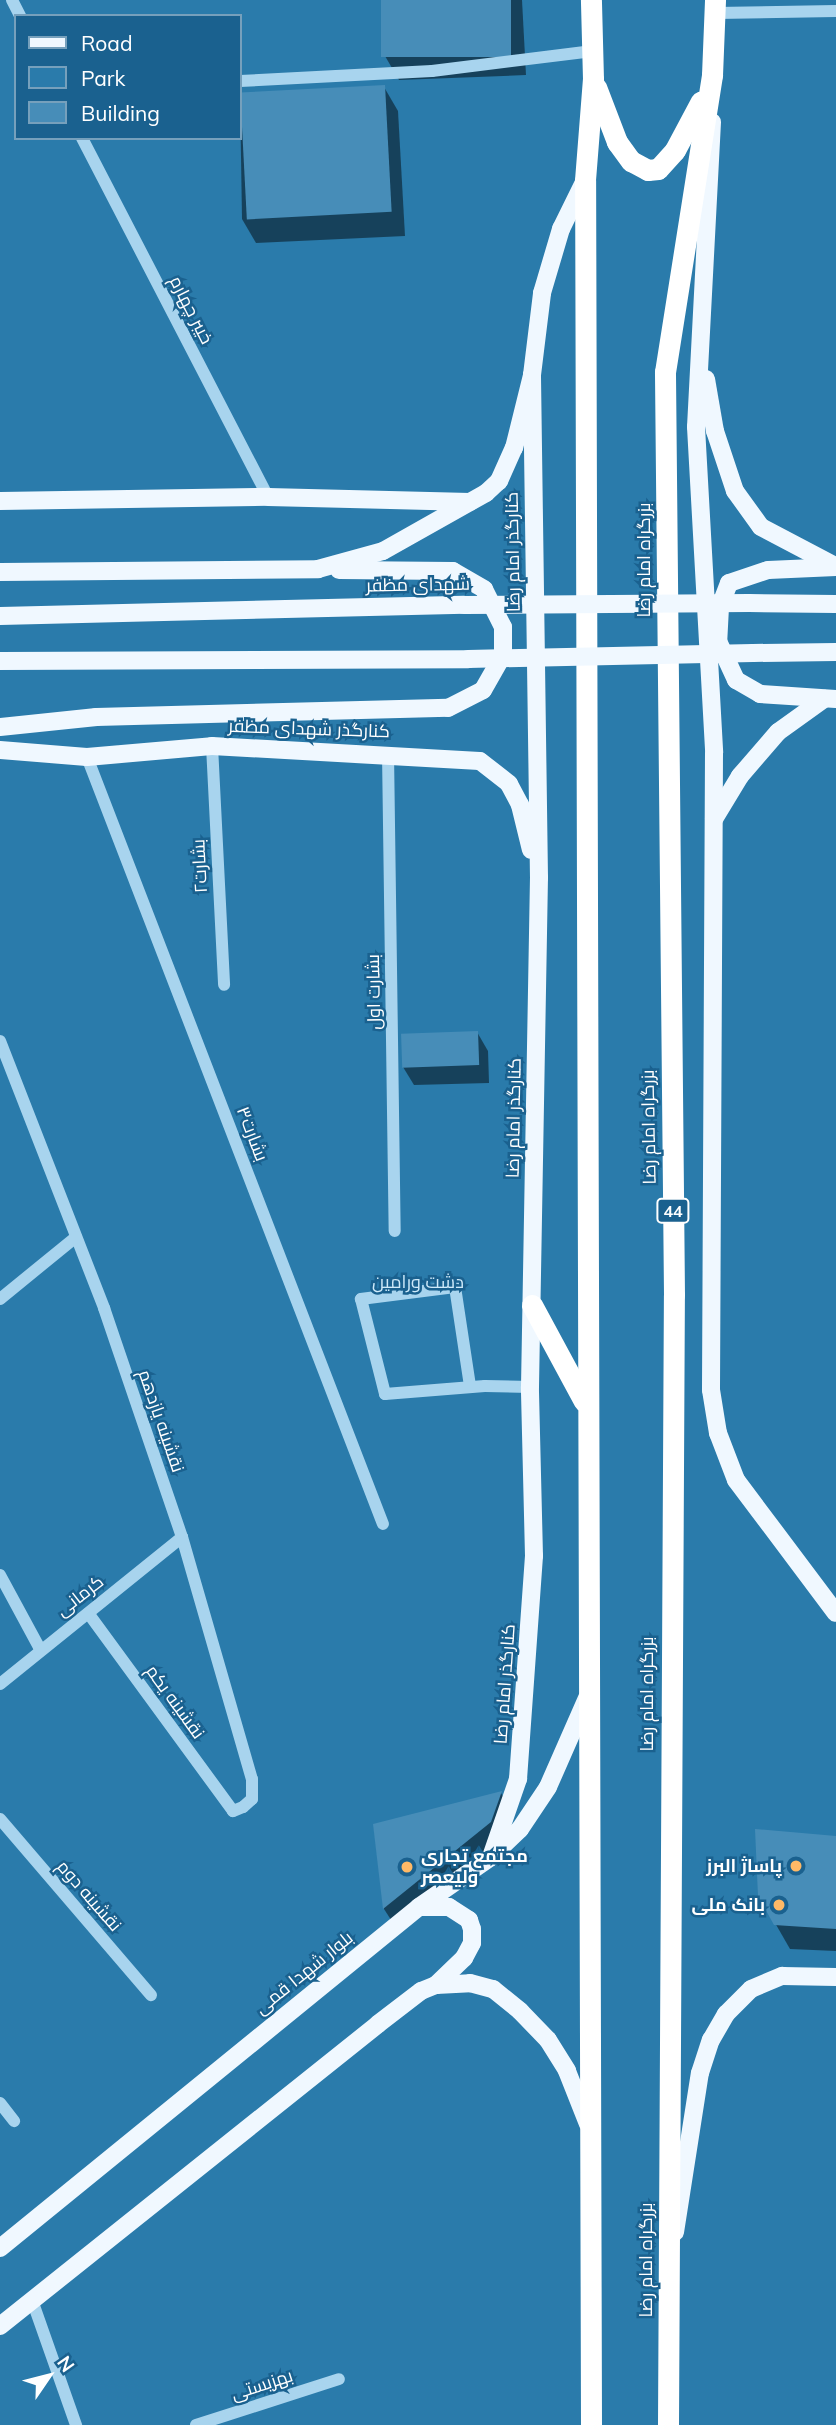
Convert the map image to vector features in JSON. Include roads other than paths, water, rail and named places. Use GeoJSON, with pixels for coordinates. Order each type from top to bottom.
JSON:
{"type":"FeatureCollection","features":[{"type":"Feature","properties":{"kind":"highway"},"geometry":{"type":"LineString","coordinates":[[591,2425],[585,1404],[585,180],[593,79],[592,0]]}},
{"type":"Feature","properties":{"kind":"highway","name":"بزرگراه امام رضا"},"geometry":{"type":"LineString","coordinates":[[668,2425],[674,1295],[665,372],[712,75],[715,7]]}},
{"type":"Feature","properties":{"kind":"highway"},"geometry":{"type":"LineString","coordinates":[[593,79],[618,142],[631,161],[648,170],[658,169],[675,150],[712,75]]}},
{"type":"Feature","properties":{"kind":"highway"},"geometry":{"type":"LineString","coordinates":[[532,1305],[585,1404]]}},
{"type":"Feature","properties":{"kind":"main road"},"geometry":{"type":"LineString","coordinates":[[712,75],[696,427],[714,753],[711,1390],[718,1433],[736,1480],[836,1613]]}},
{"type":"Feature","properties":{"kind":"main road"},"geometry":{"type":"LineString","coordinates":[[317,569],[383,551],[470,502],[499,481],[514,448],[532,375],[542,293],[561,229],[585,180]]}},
{"type":"Feature","properties":{"kind":"main road"},"geometry":{"type":"LineString","coordinates":[[701,351],[715,431],[735,491],[761,527],[836,567]]}},
{"type":"Feature","properties":{"kind":"main road","name":"کنارگذر امام رضا"},"geometry":{"type":"LineString","coordinates":[[491,1857],[519,1779],[525,1725],[534,1556],[530,1387],[539,878],[532,375]]}},
{"type":"Feature","properties":{"kind":"main road"},"geometry":{"type":"LineString","coordinates":[[0,501],[268,497],[470,502]]}},
{"type":"Feature","properties":{"kind":"main road"},"geometry":{"type":"LineString","coordinates":[[830,699],[760,694],[736,680],[718,641],[720,607],[729,583],[768,570],[836,567]]}},
{"type":"Feature","properties":{"kind":"main road"},"geometry":{"type":"LineString","coordinates":[[0,727],[96,717],[448,708],[482,690],[503,655],[503,627],[484,589],[453,571],[3,571]]}},
{"type":"Feature","properties":{"kind":"main road","name":"شهدای مظفر"},"geometry":{"type":"LineString","coordinates":[[0,616],[464,605],[836,604]]}},
{"type":"Feature","properties":{"kind":"main road"},"geometry":{"type":"LineString","coordinates":[[0,661],[468,659],[836,652]]}},
{"type":"Feature","properties":{"kind":"main road"},"geometry":{"type":"LineString","coordinates":[[713,821],[740,776],[778,732],[830,699]]}},
{"type":"Feature","properties":{"kind":"main road","name":"کنارگذر شهدای مظفر"},"geometry":{"type":"LineString","coordinates":[[0,750],[87,757],[212,746],[388,753],[480,761],[509,784],[520,805],[539,878]]}},
{"type":"Feature","properties":{"kind":"main road","name":"بلوار شهدا قمی"},"geometry":{"type":"LineString","coordinates":[[0,2248],[419,1907],[491,1857],[520,1829],[548,1787],[588,1695]]}},
{"type":"Feature","properties":{"kind":"main road"},"geometry":{"type":"LineString","coordinates":[[419,1907],[449,1907],[469,1920],[472,1929],[472,1943],[464,1958],[436,1985]]}},
{"type":"Feature","properties":{"kind":"main road"},"geometry":{"type":"LineString","coordinates":[[669,2263],[701,2073],[711,2040],[726,2014],[751,1989],[782,1976],[836,1977]]}},
{"type":"Feature","properties":{"kind":"main road"},"geometry":{"type":"LineString","coordinates":[[0,2326],[367,2032],[421,1991],[436,1985],[470,1983],[493,1989],[520,2011],[548,2040],[567,2071],[590,2131]]}},
{"type":"Feature","properties":{"kind":"street"},"geometry":{"type":"LineString","coordinates":[[715,7],[836,10]]}},
{"type":"Feature","properties":{"kind":"street"},"geometry":{"type":"LineString","coordinates":[[242,81],[432,71],[593,51]]}},
{"type":"Feature","properties":{"kind":"street","name":"خیبر چهارم"},"geometry":{"type":"LineString","coordinates":[[83,140],[268,497]]}},
{"type":"Feature","properties":{"kind":"street","name":"بشارت۲"},"geometry":{"type":"LineString","coordinates":[[212,746],[223,985]]}},
{"type":"Feature","properties":{"kind":"street","name":"بشارت اول"},"geometry":{"type":"LineString","coordinates":[[388,753],[395,1231]]}},
{"type":"Feature","properties":{"kind":"street","name":"بشارت۳"},"geometry":{"type":"LineString","coordinates":[[87,757],[383,1524]]}},
{"type":"Feature","properties":{"kind":"street","name":"نقشینه یازدهم"},"geometry":{"type":"LineString","coordinates":[[0,1042],[76,1237],[182,1537],[252,1779],[252,1799],[233,1811]]}},
{"type":"Feature","properties":{"kind":"street"},"geometry":{"type":"LineString","coordinates":[[0,1299],[76,1237]]}},
{"type":"Feature","properties":{"kind":"street"},"geometry":{"type":"LineString","coordinates":[[470,1386],[454,1287],[361,1299],[385,1394],[470,1386],[530,1387]]}},
{"type":"Feature","properties":{"kind":"street","name":"کرمانی"},"geometry":{"type":"LineString","coordinates":[[0,1684],[182,1537]]}},
{"type":"Feature","properties":{"kind":"street"},"geometry":{"type":"LineString","coordinates":[[0,1574],[40,1649]]}},
{"type":"Feature","properties":{"kind":"street","name":"نقشینه یکم"},"geometry":{"type":"LineString","coordinates":[[88,1613],[233,1811]]}},
{"type":"Feature","properties":{"kind":"street","name":"نقشینه دوم"},"geometry":{"type":"LineString","coordinates":[[0,1819],[151,1994]]}},
{"type":"Feature","properties":{"kind":"street"},"geometry":{"type":"LineString","coordinates":[[0,2103],[14,2121]]}},
{"type":"Feature","properties":{"kind":"street"},"geometry":{"type":"LineString","coordinates":[[32,2300],[76,2425]]}},
{"type":"Feature","properties":{"kind":"street","name":"بهزیستی"},"geometry":{"type":"LineString","coordinates":[[196,2425],[339,2379]]}},
{"type":"Feature","properties":{"kind":"place","name":"پاساژ البرز"},"geometry":{"type":"Point","coordinates":[796,1866]}},
{"type":"Feature","properties":{"kind":"place","name":"مجتمع تجاری ولیعصر"},"geometry":{"type":"Point","coordinates":[407,1867]}},
{"type":"Feature","properties":{"kind":"place","name":"بانک ملی"},"geometry":{"type":"Point","coordinates":[779,1905]}},
{"type":"Feature","properties":{"kind":"park label","name":"دشت ورامین"},"geometry":{"type":"Point","coordinates":[418,1282]}}]}
